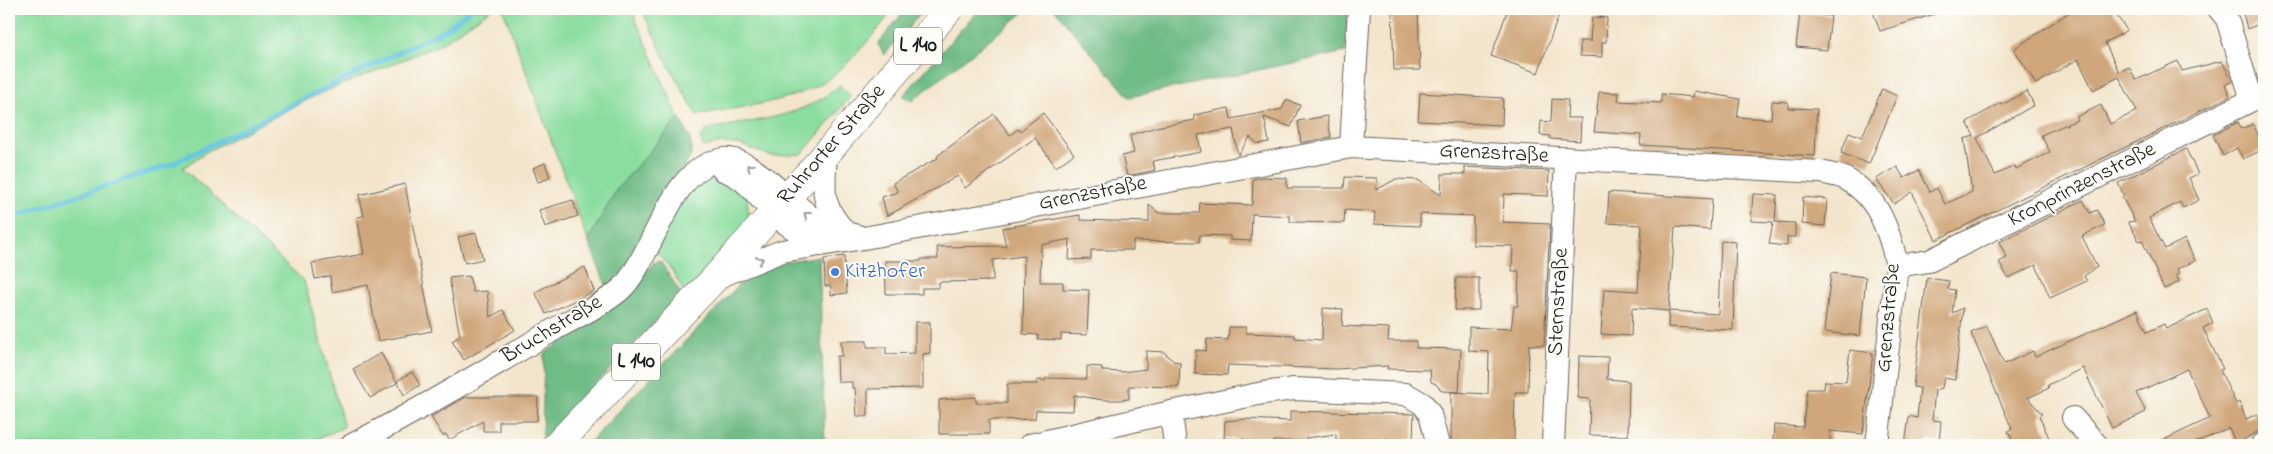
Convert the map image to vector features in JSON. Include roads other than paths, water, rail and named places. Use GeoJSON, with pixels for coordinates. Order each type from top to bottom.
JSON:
{"type":"FeatureCollection","features":[{"type":"Feature","properties":{"kind":"main road","name":"Ruhrorter Straße"},"geometry":{"type":"LineString","coordinates":[[779,205],[826,154],[949,9]]}},
{"type":"Feature","properties":{"kind":"main road","name":"L 140"},"geometry":{"type":"LineString","coordinates":[[557,445],[715,278],[779,205]]}},
{"type":"Feature","properties":{"kind":"street"},"geometry":{"type":"LineString","coordinates":[[1351,146],[1359,9]]}},
{"type":"Feature","properties":{"kind":"street"},"geometry":{"type":"LineString","coordinates":[[2219,9],[2227,19],[2258,99]]}},
{"type":"Feature","properties":{"kind":"street","name":"Kronprinzenstraße"},"geometry":{"type":"LineString","coordinates":[[1897,266],[1929,262],[2258,99]]}},
{"type":"Feature","properties":{"kind":"street","name":"Grenzstraße"},"geometry":{"type":"LineString","coordinates":[[715,278],[782,251],[821,245],[855,236],[1351,146],[1821,172],[1844,178],[1863,192],[1879,210],[1892,242],[1897,266],[1877,445]]}},
{"type":"Feature","properties":{"kind":"street"},"geometry":{"type":"LineString","coordinates":[[826,154],[824,197],[832,217],[855,236]]}},
{"type":"Feature","properties":{"kind":"street","name":"Sternstraße"},"geometry":{"type":"LineString","coordinates":[[1553,445],[1566,158]]}},
{"type":"Feature","properties":{"kind":"street","name":"Bruchstraße"},"geometry":{"type":"LineString","coordinates":[[352,445],[540,338],[623,286],[636,268],[681,185],[692,172],[705,165],[733,173],[779,205]]}},
{"type":"Feature","properties":{"kind":"street"},"geometry":{"type":"LineString","coordinates":[[779,205],[790,227],[821,245]]}},
{"type":"Feature","properties":{"kind":"street","name":"Grenzstraße"},"geometry":{"type":"LineString","coordinates":[[779,205],[825,227],[855,236]]}},
{"type":"Feature","properties":{"kind":"street"},"geometry":{"type":"LineString","coordinates":[[1030,445],[1171,412],[1263,393],[1294,389],[1406,394],[1423,404],[1430,414],[1438,445]]}},
{"type":"Feature","properties":{"kind":"street"},"geometry":{"type":"LineString","coordinates":[[1171,412],[1175,445]]}},
{"type":"Feature","properties":{"kind":"street"},"geometry":{"type":"LineString","coordinates":[[2073,418],[2097,445]]}},
{"type":"Feature","properties":{"kind":"waterway"},"geometry":{"type":"LineString","coordinates":[[9,218],[172,164],[446,29],[471,9]]}},
{"type":"Feature","properties":{"kind":"place","name":"Kitzhofer"},"geometry":{"type":"Point","coordinates":[835,272]}}]}
